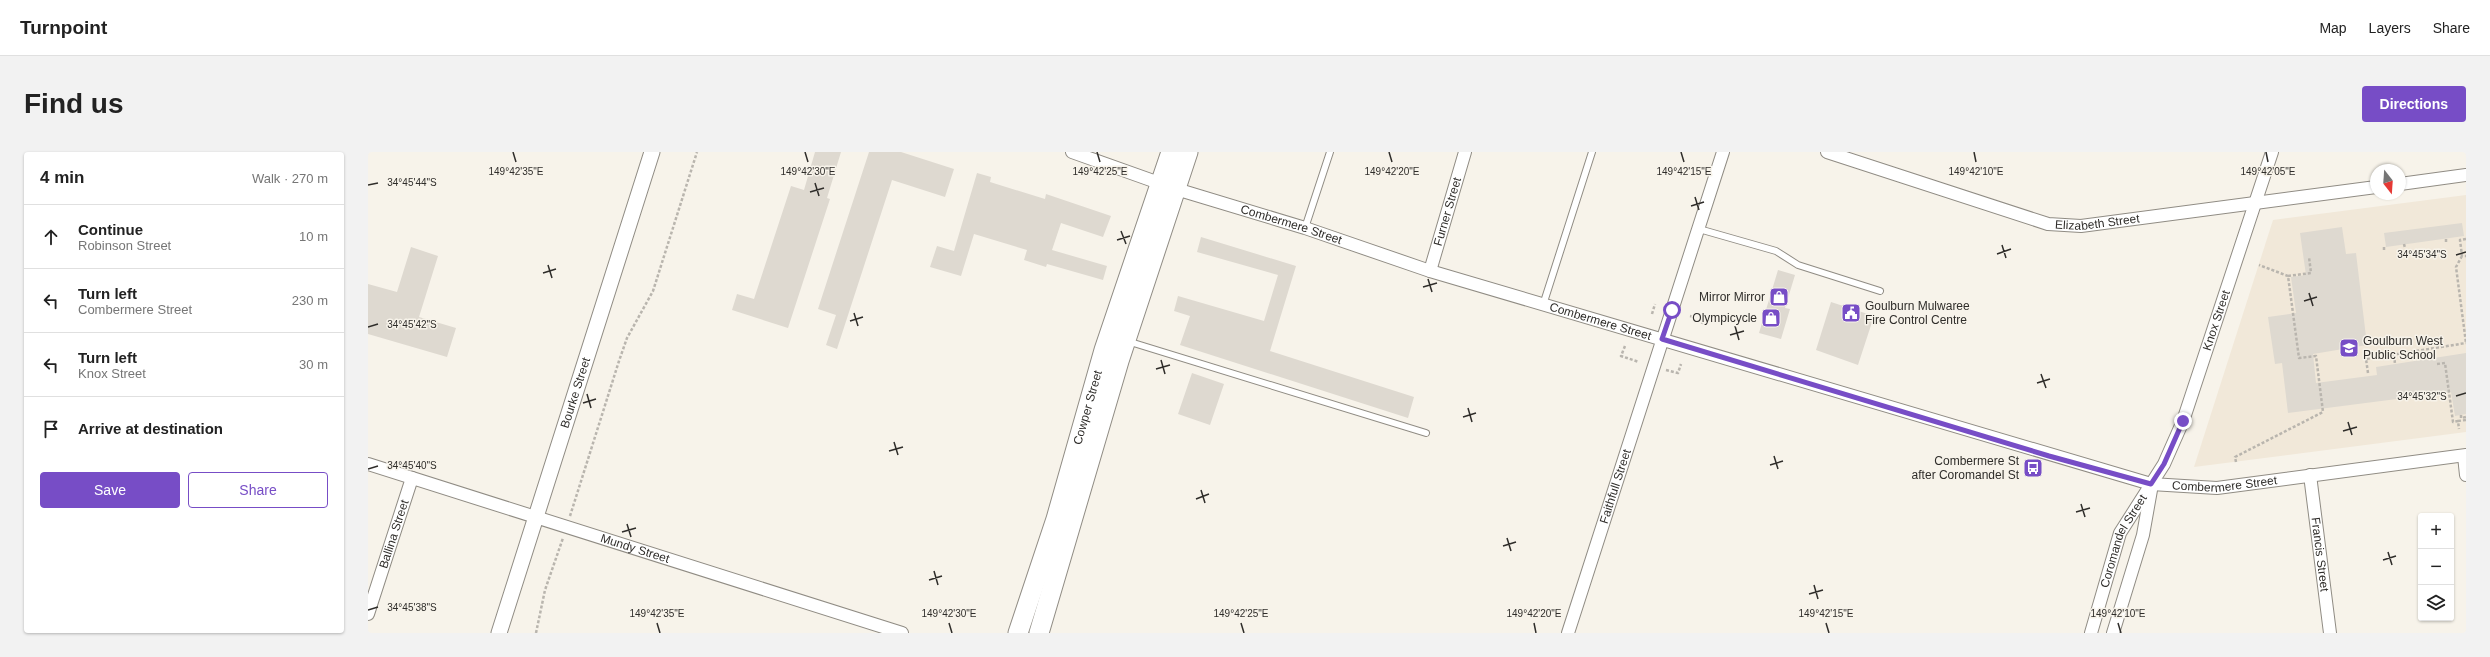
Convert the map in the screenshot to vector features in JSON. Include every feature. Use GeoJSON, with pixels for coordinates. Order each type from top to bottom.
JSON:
{"type":"FeatureCollection","features":[{"type":"Feature","properties":{"kind":"main road"},"geometry":{"type":"LineString","coordinates":[[1169,186],[1171,152]]}},
{"type":"Feature","properties":{"kind":"main road"},"geometry":{"type":"LineString","coordinates":[[1169,186],[1188,152]]}},
{"type":"Feature","properties":{"kind":"main road","name":"Cowper Street"},"geometry":{"type":"LineString","coordinates":[[1039,633],[1126,340],[1169,186]]}},
{"type":"Feature","properties":{"kind":"main road","name":"Cowper Street"},"geometry":{"type":"LineString","coordinates":[[1018,633],[1056,519],[1104,350],[1169,186]]}},
{"type":"Feature","properties":{"kind":"street","name":"Bourke Street"},"geometry":{"type":"LineString","coordinates":[[499,633],[652,152]]}},
{"type":"Feature","properties":{"kind":"street","name":"Combermere Street"},"geometry":{"type":"LineString","coordinates":[[1072,152],[1169,186],[1305,228],[1430,271],[1662,339],[2049,456],[2151,484],[2217,488],[2465,456]]}},
{"type":"Feature","properties":{"kind":"street","name":"Furner Street"},"geometry":{"type":"LineString","coordinates":[[1430,271],[1465,152]]}},
{"type":"Feature","properties":{"kind":"street","name":"Faithfull Street"},"geometry":{"type":"LineString","coordinates":[[1568,633],[1723,152]]}},
{"type":"Feature","properties":{"kind":"street","name":"Elizabeth Street"},"geometry":{"type":"LineString","coordinates":[[1827,152],[2048,224],[2081,226],[2370,188]]}},
{"type":"Feature","properties":{"kind":"street","name":"Knox Street"},"geometry":{"type":"LineString","coordinates":[[2151,484],[2164,464],[2183,421],[2257,202],[2272,152]]}},
{"type":"Feature","properties":{"kind":"street"},"geometry":{"type":"LineString","coordinates":[[2406,183],[2466,175]]}},
{"type":"Feature","properties":{"kind":"street"},"geometry":{"type":"LineString","coordinates":[[2465,456],[2466,475]]}},
{"type":"Feature","properties":{"kind":"street","name":"Mundy Street"},"geometry":{"type":"LineString","coordinates":[[368,464],[902,633]]}},
{"type":"Feature","properties":{"kind":"street","name":"Francis Street"},"geometry":{"type":"LineString","coordinates":[[2310,475],[2330,633]]}},
{"type":"Feature","properties":{"kind":"street","name":"Ballina Street"},"geometry":{"type":"LineString","coordinates":[[368,614],[412,478]]}},
{"type":"Feature","properties":{"kind":"street","name":"Coromandel Street"},"geometry":{"type":"LineString","coordinates":[[2090,633],[2120,533],[2151,484]]}},
{"type":"Feature","properties":{"kind":"street","name":"Coromandel Street"},"geometry":{"type":"LineString","coordinates":[[2113,633],[2143,535],[2151,484]]}},
{"type":"Feature","properties":{"kind":"lane"},"geometry":{"type":"LineString","coordinates":[[1305,228],[1330,152]]}},
{"type":"Feature","properties":{"kind":"lane"},"geometry":{"type":"LineString","coordinates":[[1542,305],[1592,152]]}},
{"type":"Feature","properties":{"kind":"lane"},"geometry":{"type":"LineString","coordinates":[[1699,229],[1776,251],[1798,265],[1880,291]]}},
{"type":"Feature","properties":{"kind":"lane"},"geometry":{"type":"LineString","coordinates":[[1126,340],[1426,433]]}},
{"type":"Feature","properties":{"kind":"path"},"geometry":{"type":"LineString","coordinates":[[536,633],[545,590],[567,527],[619,361],[627,338],[653,291],[697,152]]}},
{"type":"Feature","properties":{"kind":"path"},"geometry":{"type":"LineString","coordinates":[[2368,373],[2366,359],[2466,343],[2456,267],[2462,256],[2460,240],[2466,238]]}},
{"type":"Feature","properties":{"kind":"path"},"geometry":{"type":"LineString","coordinates":[[2258,265],[2288,276],[2311,273],[2309,257]]}},
{"type":"Feature","properties":{"kind":"path"},"geometry":{"type":"LineString","coordinates":[[2236,462],[2235,457],[2323,412],[2316,356],[2299,358],[2288,276]]}},
{"type":"Feature","properties":{"kind":"path"},"geometry":{"type":"LineString","coordinates":[[1652,314],[1655,304]]}},
{"type":"Feature","properties":{"kind":"path"},"geometry":{"type":"LineString","coordinates":[[1690,316],[1694,317]]}},
{"type":"Feature","properties":{"kind":"path"},"geometry":{"type":"LineString","coordinates":[[2288,318],[2293,317]]}},
{"type":"Feature","properties":{"kind":"path"},"geometry":{"type":"LineString","coordinates":[[1702,324],[1703,320]]}},
{"type":"Feature","properties":{"kind":"path"},"geometry":{"type":"LineString","coordinates":[[2292,343],[2297,342]]}},
{"type":"Feature","properties":{"kind":"path"},"geometry":{"type":"LineString","coordinates":[[1625,346],[1621,356],[1639,362]]}},
{"type":"Feature","properties":{"kind":"path"},"geometry":{"type":"LineString","coordinates":[[2394,355],[2395,364]]}},
{"type":"Feature","properties":{"kind":"path"},"geometry":{"type":"LineString","coordinates":[[2437,364],[2445,363],[2453,422],[2466,419]]}},
{"type":"Feature","properties":{"kind":"path"},"geometry":{"type":"LineString","coordinates":[[1666,370],[1678,373],[1681,364]]}},
{"type":"Feature","properties":{"kind":"path"},"geometry":{"type":"LineString","coordinates":[[2461,415],[2461,418],[2466,419]]}},
{"type":"Feature","properties":{"kind":"path"},"geometry":{"type":"LineString","coordinates":[[2458,422],[2459,429]]}},
{"type":"Feature","properties":{"kind":"shaded area","name":"Goulburn West Public School"},"geometry":{"type":"Polygon","coordinates":[[[2466,195],[2466,432],[2194,467],[2273,220],[2466,195]]]}},
{"type":"Feature","properties":{"kind":"building"},"geometry":{"type":"Polygon","coordinates":[[[815,152],[841,152],[827,198],[830,199],[788,328],[732,310],[737,294],[754,299],[791,186],[804,190],[815,152]]]}},
{"type":"Feature","properties":{"kind":"building"},"geometry":{"type":"Polygon","coordinates":[[[869,152],[901,152],[954,169],[945,197],[892,180],[837,349],[826,345],[836,315],[818,309],[869,152]]]}},
{"type":"Feature","properties":{"kind":"building"},"geometry":{"type":"Polygon","coordinates":[[[977,173],[991,177],[990,182],[1045,199],[1046,194],[1111,216],[1103,237],[1061,223],[1052,250],[1107,266],[1103,280],[1047,264],[1046,267],[1024,260],[1027,250],[974,234],[961,276],[930,267],[937,246],[954,251],[977,173]]]}},
{"type":"Feature","properties":{"kind":"building"},"geometry":{"type":"Polygon","coordinates":[[[2462,223],[2464,236],[2386,247],[2384,233],[2462,223]]]}},
{"type":"Feature","properties":{"kind":"building"},"geometry":{"type":"Polygon","coordinates":[[[2342,227],[2346,254],[2356,253],[2367,345],[2313,354],[2316,383],[2377,375],[2376,367],[2466,353],[2466,414],[2455,416],[2451,392],[2288,413],[2282,363],[2275,364],[2268,317],[2296,313],[2291,277],[2306,275],[2300,233],[2342,227]]]}},
{"type":"Feature","properties":{"kind":"building"},"geometry":{"type":"Polygon","coordinates":[[[1201,237],[1296,266],[1270,351],[1414,397],[1408,418],[1180,345],[1190,316],[1174,311],[1178,296],[1264,321],[1278,275],[1197,252],[1201,237]]]}},
{"type":"Feature","properties":{"kind":"building"},"geometry":{"type":"Polygon","coordinates":[[[411,247],[438,256],[419,317],[456,328],[447,357],[368,334],[368,284],[397,292],[411,247]]]}},
{"type":"Feature","properties":{"kind":"building"},"geometry":{"type":"Polygon","coordinates":[[[1778,270],[1795,275],[1785,308],[1790,309],[1781,339],[1759,333],[1778,270]]]}},
{"type":"Feature","properties":{"kind":"building"},"geometry":{"type":"Polygon","coordinates":[[[1831,302],[1874,316],[1858,365],[1816,350],[1831,302]]]}},
{"type":"Feature","properties":{"kind":"building"},"geometry":{"type":"Polygon","coordinates":[[[1192,373],[1224,384],[1210,425],[1178,414],[1192,373]]]}},
{"type":"Feature","properties":{"kind":"place","name":"Mirror Mirror"},"geometry":{"type":"Point","coordinates":[1779,297]}},
{"type":"Feature","properties":{"kind":"place","name":"Goulburn Mulwaree Fire Control Centre"},"geometry":{"type":"Point","coordinates":[1851,313]}},
{"type":"Feature","properties":{"kind":"place","name":"Olympicycle"},"geometry":{"type":"Point","coordinates":[1771,318]}},
{"type":"Feature","properties":{"kind":"place","name":"Goulburn West Public School"},"geometry":{"type":"Point","coordinates":[2349,348]}},
{"type":"Feature","properties":{"kind":"place","name":"Combermere St after Coromandel St"},"geometry":{"type":"Point","coordinates":[2033,468]}},
{"type":"Feature","properties":{"kind":"route"},"geometry":{"type":"LineString","coordinates":[[1672,310],[1662,339],[2049,456],[2151,484],[2164,464],[2183,421]]}}]}
